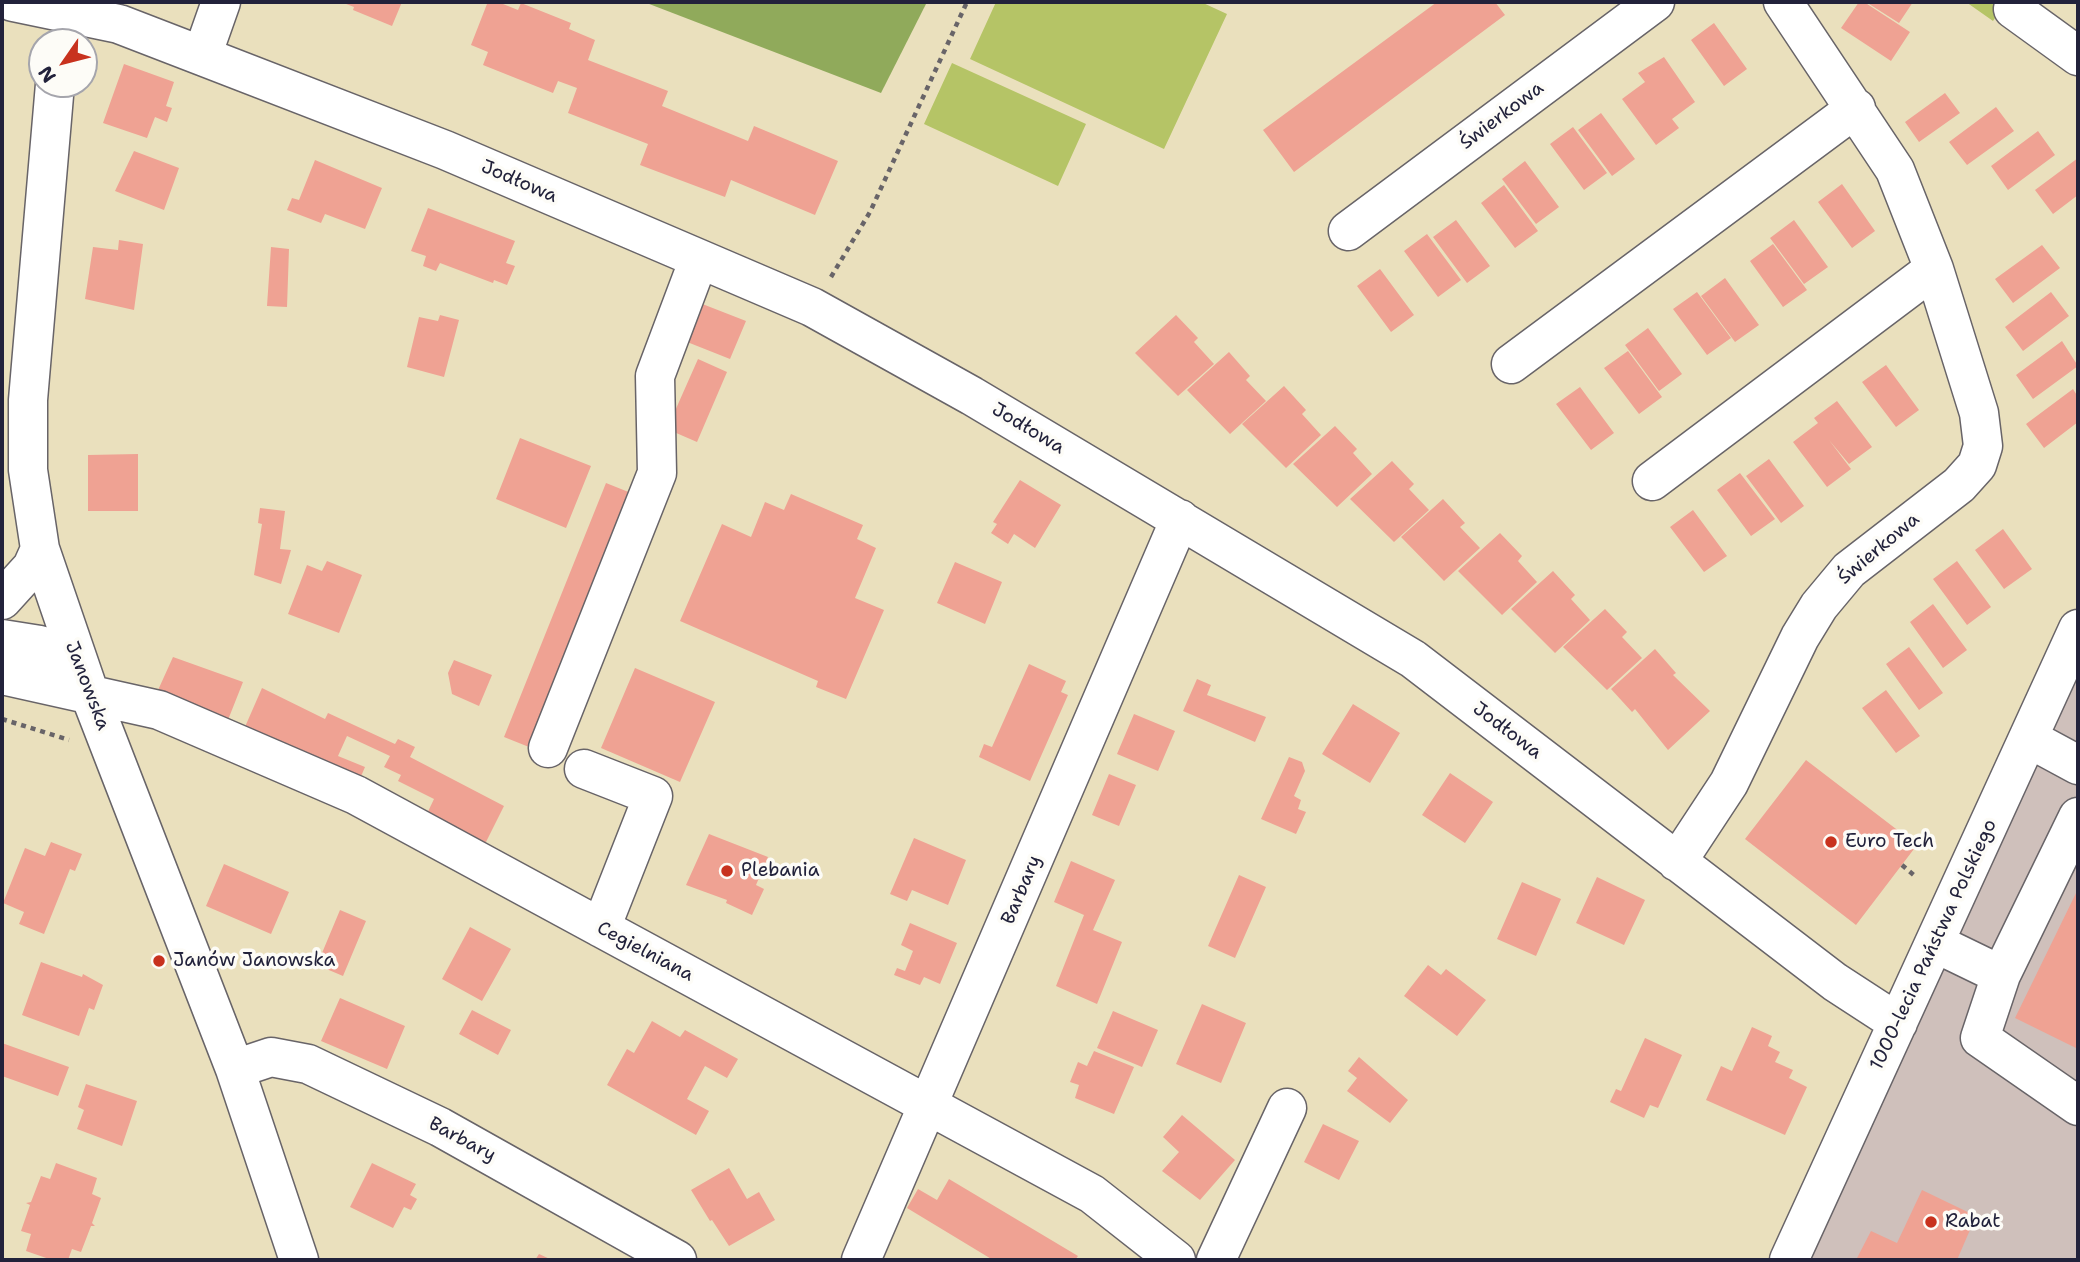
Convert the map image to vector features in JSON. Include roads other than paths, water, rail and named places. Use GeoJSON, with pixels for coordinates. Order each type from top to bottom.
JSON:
{"type":"FeatureCollection","features":[{"type":"Feature","properties":{"kind":"street","name":"Jodłowa"},"geometry":{"type":"LineString","coordinates":[[13,2],[62,18],[119,24],[445,150],[812,307],[972,396],[1413,659],[1835,982],[1898,1023]]}},
{"type":"Feature","properties":{"kind":"street"},"geometry":{"type":"LineString","coordinates":[[202,56],[221,2]]}},
{"type":"Feature","properties":{"kind":"street","name":"Świerkowa"},"geometry":{"type":"LineString","coordinates":[[1348,231],[1656,2]]}},
{"type":"Feature","properties":{"kind":"street","name":"Świerkowa"},"geometry":{"type":"LineString","coordinates":[[1677,862],[1729,783],[1800,637],[1819,606],[1849,570],[1959,485],[1977,465],[1983,446],[1979,414],[1934,269],[1895,170],[1783,2]]}},
{"type":"Feature","properties":{"kind":"street"},"geometry":{"type":"LineString","coordinates":[[2013,9],[2078,56]]}},
{"type":"Feature","properties":{"kind":"street","name":"Janowska"},"geometry":{"type":"LineString","coordinates":[[54,98],[28,400],[28,470],[40,550],[84,679],[235,1069],[299,1260]]}},
{"type":"Feature","properties":{"kind":"street"},"geometry":{"type":"LineString","coordinates":[[1511,363],[1856,108]]}},
{"type":"Feature","properties":{"kind":"street"},"geometry":{"type":"LineString","coordinates":[[548,748],[657,473],[655,376],[699,259]]}},
{"type":"Feature","properties":{"kind":"street"},"geometry":{"type":"LineString","coordinates":[[1652,481],[1934,269]]}},
{"type":"Feature","properties":{"kind":"street","name":"Barbary"},"geometry":{"type":"LineString","coordinates":[[861,1260],[1181,519]]}},
{"type":"Feature","properties":{"kind":"street"},"geometry":{"type":"LineString","coordinates":[[2,600],[32,566],[40,550]]}},
{"type":"Feature","properties":{"kind":"street","name":"1000-lecia Państwa Polskiego"},"geometry":{"type":"LineString","coordinates":[[1789,1260],[2078,629]]}},
{"type":"Feature","properties":{"kind":"street"},"geometry":{"type":"LineString","coordinates":[[2,639],[40,645],[84,679]]}},
{"type":"Feature","properties":{"kind":"street"},"geometry":{"type":"LineString","coordinates":[[2,675],[84,679]]}},
{"type":"Feature","properties":{"kind":"street","name":"Cegielniana"},"geometry":{"type":"LineString","coordinates":[[84,679],[356,795],[930,1104],[1091,1194],[1176,1260]]}},
{"type":"Feature","properties":{"kind":"street"},"geometry":{"type":"LineString","coordinates":[[2028,738],[2078,765]]}},
{"type":"Feature","properties":{"kind":"street"},"geometry":{"type":"LineString","coordinates":[[584,769],[653,796],[601,928]]}},
{"type":"Feature","properties":{"kind":"street"},"geometry":{"type":"LineString","coordinates":[[2078,817],[2001,975],[1980,1038],[2078,1106]]}},
{"type":"Feature","properties":{"kind":"street"},"geometry":{"type":"LineString","coordinates":[[1935,943],[2001,975]]}},
{"type":"Feature","properties":{"kind":"street","name":"Barbary"},"geometry":{"type":"LineString","coordinates":[[235,1069],[271,1057],[308,1064],[440,1127],[677,1260]]}},
{"type":"Feature","properties":{"kind":"street"},"geometry":{"type":"LineString","coordinates":[[1216,1260],[1287,1108]]}},
{"type":"Feature","properties":{"kind":"place","name":"Euro Tech"},"geometry":{"type":"Point","coordinates":[1831,842]}},
{"type":"Feature","properties":{"kind":"place","name":"Plebania"},"geometry":{"type":"Point","coordinates":[727,871]}},
{"type":"Feature","properties":{"kind":"place","name":"Janów Janowska"},"geometry":{"type":"Point","coordinates":[159,961]}},
{"type":"Feature","properties":{"kind":"place","name":"Rabat"},"geometry":{"type":"Point","coordinates":[1931,1222]}}]}
